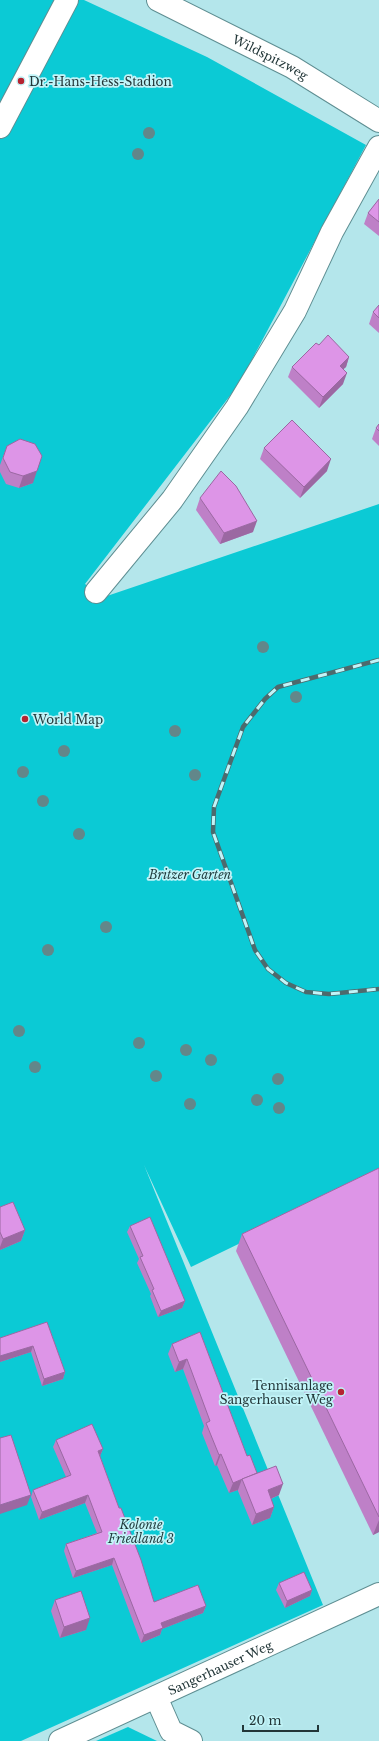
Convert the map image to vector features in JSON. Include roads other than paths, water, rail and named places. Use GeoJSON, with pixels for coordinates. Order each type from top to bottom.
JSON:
{"type":"FeatureCollection","features":[{"type":"Feature","properties":{"kind":"street"},"geometry":{"type":"LineString","coordinates":[[0,127],[67,0]]}},
{"type":"Feature","properties":{"kind":"street","name":"Wildspitzweg"},"geometry":{"type":"LineString","coordinates":[[158,0],[292,67],[379,122]]}},
{"type":"Feature","properties":{"kind":"street"},"geometry":{"type":"LineString","coordinates":[[96,592],[172,500],[237,407],[295,311],[332,232],[379,147]]}},
{"type":"Feature","properties":{"kind":"street","name":"Sangerhauser Weg"},"geometry":{"type":"LineString","coordinates":[[60,1741],[379,1594]]}},
{"type":"Feature","properties":{"kind":"street"},"geometry":{"type":"LineString","coordinates":[[156,1697],[171,1731],[191,1741]]}},
{"type":"Feature","properties":{"kind":"railway"},"geometry":{"type":"LineString","coordinates":[[379,660],[278,687],[265,699],[243,727],[214,807],[213,832],[255,950],[268,969],[286,983],[306,992],[329,994],[379,989]]}},
{"type":"Feature","properties":{"kind":"place","name":"Dr.-Hans-Hess-Stadion"},"geometry":{"type":"Point","coordinates":[21,81]}},
{"type":"Feature","properties":{"kind":"place","name":"World Map"},"geometry":{"type":"Point","coordinates":[25,719]}},
{"type":"Feature","properties":{"kind":"place","name":"Tennisanlage Sangerhauser Weg"},"geometry":{"type":"Point","coordinates":[341,1392]}},
{"type":"Feature","properties":{"kind":"park label","name":"Britzer Garten"},"geometry":{"type":"Point","coordinates":[190,874]}},
{"type":"Feature","properties":{"kind":"park label","name":"Kolonie Friedland 3"},"geometry":{"type":"Point","coordinates":[141,1531]}}]}
